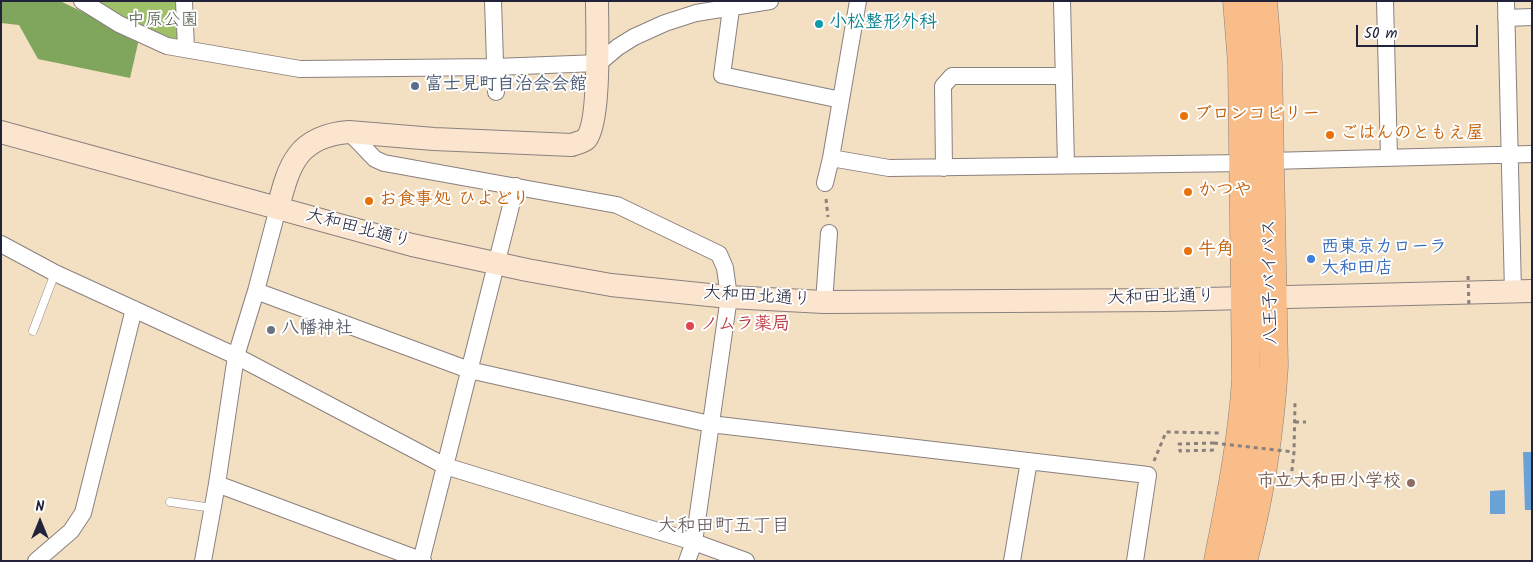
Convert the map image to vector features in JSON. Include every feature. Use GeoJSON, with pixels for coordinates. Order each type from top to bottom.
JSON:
{"type":"FeatureCollection","features":[{"type":"Feature","properties":{"kind":"highway","name":"八王子バイパス"},"geometry":{"type":"LineString","coordinates":[[1237,1],[1242,64],[1257,162],[1272,297],[1274,366],[1284,404],[1259,484],[1243,561]]}},
{"type":"Feature","properties":{"kind":"highway","name":"八王子バイパス"},"geometry":{"type":"LineString","coordinates":[[1218,561],[1235,471],[1245,387],[1245,298],[1268,63],[1263,1]]}},
{"type":"Feature","properties":{"kind":"highway"},"geometry":{"type":"LineString","coordinates":[[1260,561],[1284,404]]}},
{"type":"Feature","properties":{"kind":"highway"},"geometry":{"type":"LineString","coordinates":[[1202,561],[1215,508],[1235,471]]}},
{"type":"Feature","properties":{"kind":"street"},"geometry":{"type":"LineString","coordinates":[[82,1],[119,24],[167,46],[300,69],[495,67],[599,63],[618,47],[634,37],[696,7],[731,9],[770,1]]}},
{"type":"Feature","properties":{"kind":"street"},"geometry":{"type":"LineString","coordinates":[[184,1],[186,49]]}},
{"type":"Feature","properties":{"kind":"street"},"geometry":{"type":"LineString","coordinates":[[493,1],[496,92]]}},
{"type":"Feature","properties":{"kind":"street"},"geometry":{"type":"LineString","coordinates":[[203,561],[217,484],[236,356],[278,208],[294,160],[303,150],[321,137],[349,132],[434,139],[572,145],[585,140],[592,129],[599,63],[597,1]]}},
{"type":"Feature","properties":{"kind":"street"},"geometry":{"type":"LineString","coordinates":[[825,183],[858,1]]}},
{"type":"Feature","properties":{"kind":"street"},"geometry":{"type":"LineString","coordinates":[[1062,1],[1066,165]]}},
{"type":"Feature","properties":{"kind":"street"},"geometry":{"type":"LineString","coordinates":[[1385,1],[1389,157]]}},
{"type":"Feature","properties":{"kind":"street"},"geometry":{"type":"LineString","coordinates":[[1506,1],[1509,154],[1522,291]]}},
{"type":"Feature","properties":{"kind":"street"},"geometry":{"type":"LineString","coordinates":[[731,9],[722,75],[841,100]]}},
{"type":"Feature","properties":{"kind":"street"},"geometry":{"type":"LineString","coordinates":[[1506,18],[1532,17]]}},
{"type":"Feature","properties":{"kind":"street"},"geometry":{"type":"LineString","coordinates":[[944,168],[943,86],[952,76],[1064,76]]}},
{"type":"Feature","properties":{"kind":"street","name":"大和田北通り"},"geometry":{"type":"LineString","coordinates":[[1,132],[412,245],[611,285],[729,297],[824,302],[1164,300],[1522,291]]}},
{"type":"Feature","properties":{"kind":"street"},"geometry":{"type":"LineString","coordinates":[[349,132],[375,160],[384,163],[617,205],[719,254],[725,268],[729,297],[694,542],[686,561]]}},
{"type":"Feature","properties":{"kind":"street"},"geometry":{"type":"LineString","coordinates":[[831,158],[889,168],[944,168],[1532,154]]}},
{"type":"Feature","properties":{"kind":"street"},"geometry":{"type":"LineString","coordinates":[[217,484],[422,560],[516,186]]}},
{"type":"Feature","properties":{"kind":"street"},"geometry":{"type":"LineString","coordinates":[[824,302],[829,233]]}},
{"type":"Feature","properties":{"kind":"street"},"geometry":{"type":"LineString","coordinates":[[1,244],[55,273],[236,356],[445,466],[694,542],[746,561]]}},
{"type":"Feature","properties":{"kind":"street"},"geometry":{"type":"LineString","coordinates":[[256,291],[469,370],[710,424],[1148,475],[1135,561]]}},
{"type":"Feature","properties":{"kind":"street"},"geometry":{"type":"LineString","coordinates":[[36,561],[71,531],[83,513],[134,309]]}},
{"type":"Feature","properties":{"kind":"street"},"geometry":{"type":"LineString","coordinates":[[1012,561],[1029,461]]}},
{"type":"Feature","properties":{"kind":"lane"},"geometry":{"type":"LineString","coordinates":[[34,331],[55,273]]}},
{"type":"Feature","properties":{"kind":"lane"},"geometry":{"type":"LineString","coordinates":[[170,502],[213,508]]}},
{"type":"Feature","properties":{"kind":"path"},"geometry":{"type":"LineString","coordinates":[[825,183],[829,233]]}},
{"type":"Feature","properties":{"kind":"path"},"geometry":{"type":"LineString","coordinates":[[1468,276],[1469,307]]}},
{"type":"Feature","properties":{"kind":"path"},"geometry":{"type":"LineString","coordinates":[[1284,404],[1295,422],[1290,487]]}},
{"type":"Feature","properties":{"kind":"path"},"geometry":{"type":"LineString","coordinates":[[1295,422],[1306,422]]}},
{"type":"Feature","properties":{"kind":"path"},"geometry":{"type":"LineString","coordinates":[[1148,475],[1166,432],[1219,433]]}},
{"type":"Feature","properties":{"kind":"path"},"geometry":{"type":"LineString","coordinates":[[1216,450],[1180,452],[1179,444],[1214,443],[1294,452]]}},
{"type":"Feature","properties":{"kind":"green space"},"geometry":{"type":"Polygon","coordinates":[[[1,1],[60,1],[139,39],[130,78],[38,59],[19,25],[1,23],[1,1]]]}},
{"type":"Feature","properties":{"kind":"green space","name":"中原公園"},"geometry":{"type":"Polygon","coordinates":[[[82,1],[184,1],[186,49],[82,1]]]}},
{"type":"Feature","properties":{"kind":"water"},"geometry":{"type":"Polygon","coordinates":[[[1523,452],[1532,452],[1532,510],[1525,510],[1523,452]]]}},
{"type":"Feature","properties":{"kind":"water"},"geometry":{"type":"Polygon","coordinates":[[[1505,490],[1505,514],[1490,514],[1490,491],[1505,490]]]}},
{"type":"Feature","properties":{"kind":"place","name":"小松整形外科"},"geometry":{"type":"Point","coordinates":[819,24]}},
{"type":"Feature","properties":{"kind":"place","name":"富士見町自治会会館"},"geometry":{"type":"Point","coordinates":[415,86]}},
{"type":"Feature","properties":{"kind":"place","name":"ブロンコビリー"},"geometry":{"type":"Point","coordinates":[1184,116]}},
{"type":"Feature","properties":{"kind":"place","name":"ごはんのともえ屋"},"geometry":{"type":"Point","coordinates":[1330,135]}},
{"type":"Feature","properties":{"kind":"place","name":"かつや"},"geometry":{"type":"Point","coordinates":[1188,192]}},
{"type":"Feature","properties":{"kind":"place","name":"お食事処 ひよどり"},"geometry":{"type":"Point","coordinates":[369,201]}},
{"type":"Feature","properties":{"kind":"place","name":"牛角"},"geometry":{"type":"Point","coordinates":[1188,251]}},
{"type":"Feature","properties":{"kind":"place","name":"西東京カローラ 大和田店"},"geometry":{"type":"Point","coordinates":[1311,259]}},
{"type":"Feature","properties":{"kind":"place","name":"ノムラ薬局"},"geometry":{"type":"Point","coordinates":[690,326]}},
{"type":"Feature","properties":{"kind":"place","name":"八幡神社"},"geometry":{"type":"Point","coordinates":[271,330]}},
{"type":"Feature","properties":{"kind":"place","name":"市立大和田小学校"},"geometry":{"type":"Point","coordinates":[1411,483]}},
{"type":"Feature","properties":{"kind":"district","name":"大和田町五丁目"},"geometry":{"type":"Point","coordinates":[724,528]}}]}
